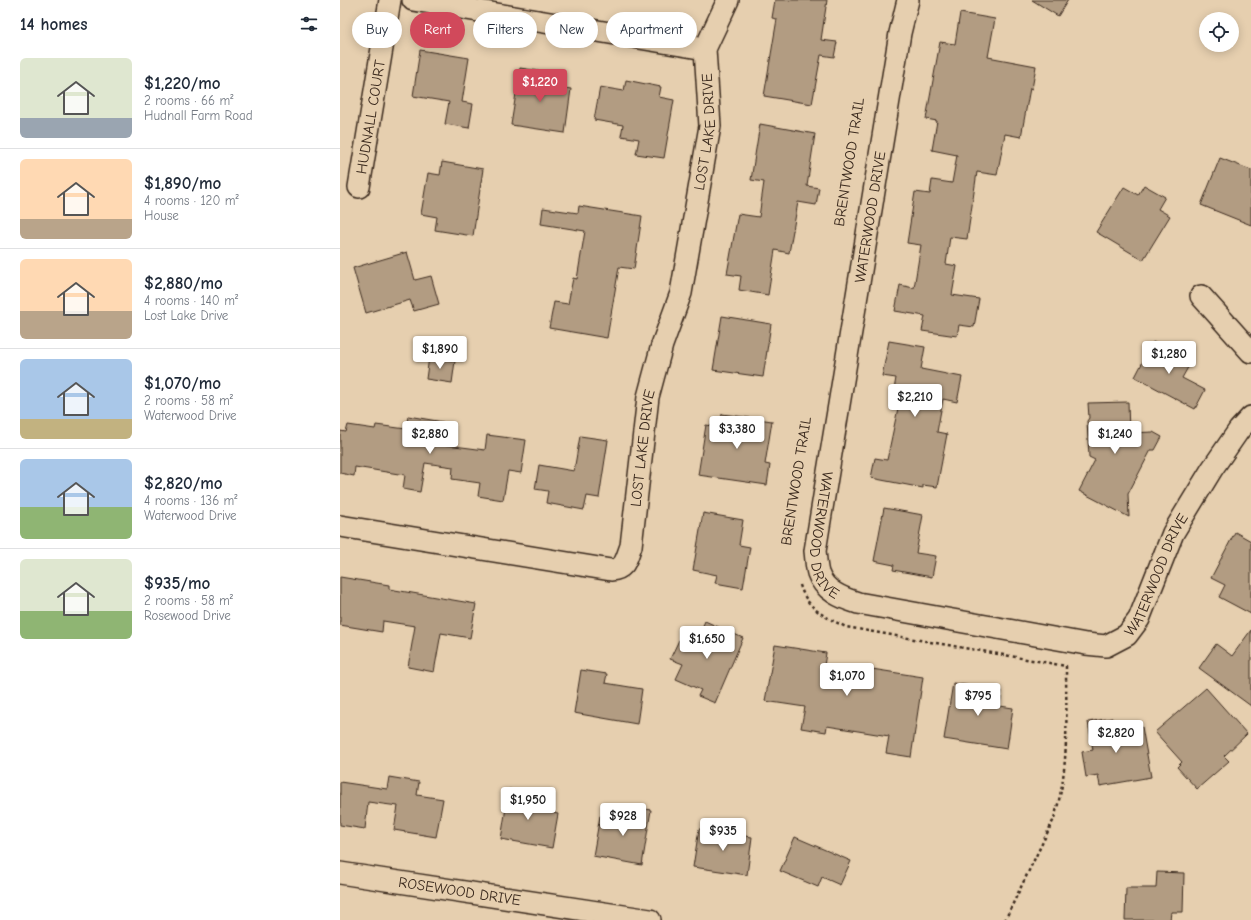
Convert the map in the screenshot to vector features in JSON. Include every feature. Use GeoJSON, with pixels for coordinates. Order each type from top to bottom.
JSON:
{"type":"FeatureCollection","features":[{"type":"Feature","properties":{"kind":"street","name":"HUDNALL COURT"},"geometry":{"type":"LineString","coordinates":[[359,187],[390,0]]}},
{"type":"Feature","properties":{"kind":"street"},"geometry":{"type":"LineString","coordinates":[[413,0],[705,49],[728,0]]}},
{"type":"Feature","properties":{"kind":"street","name":"WATERWOOD DRIVE"},"geometry":{"type":"LineString","coordinates":[[908,0],[900,33],[815,551],[818,574],[826,587],[841,597],[858,602],[1086,644],[1106,646],[1127,635],[1139,619],[1173,532],[1212,469],[1239,430],[1251,417]]}},
{"type":"Feature","properties":{"kind":"street","name":"LOST LAKE DRIVE"},"geometry":{"type":"LineString","coordinates":[[340,526],[611,570],[617,570],[624,565],[631,546],[648,397],[662,345],[681,293],[710,126],[705,49]]}},
{"type":"Feature","properties":{"kind":"street"},"geometry":{"type":"LineString","coordinates":[[1201,296],[1251,352]]}},
{"type":"Feature","properties":{"kind":"street","name":"ROSEWOOD DRIVE"},"geometry":{"type":"LineString","coordinates":[[340,873],[650,920]]}},
{"type":"Feature","properties":{"kind":"path"},"geometry":{"type":"LineString","coordinates":[[799,581],[803,594],[811,606],[825,617],[846,627],[1066,666],[1064,776],[1058,804],[1053,821],[1005,920]]}},
{"type":"Feature","properties":{"kind":"building"},"geometry":{"type":"Polygon","coordinates":[[[775,0],[827,0],[821,40],[837,42],[834,57],[821,55],[812,104],[764,96],[777,19],[772,18],[775,0]]]}},
{"type":"Feature","properties":{"kind":"building"},"geometry":{"type":"Polygon","coordinates":[[[1032,0],[1068,0],[1058,16],[1032,0]]]}},
{"type":"Feature","properties":{"kind":"building"},"geometry":{"type":"Polygon","coordinates":[[[960,13],[995,19],[988,57],[1036,66],[1032,89],[1030,88],[1021,137],[1005,134],[997,175],[977,172],[967,239],[950,237],[946,264],[957,266],[952,295],[979,299],[974,327],[959,325],[957,336],[922,331],[925,316],[895,311],[900,285],[914,288],[921,245],[907,243],[915,192],[930,194],[932,180],[952,183],[957,155],[932,150],[937,121],[926,119],[940,42],[955,44],[960,13]]]}},
{"type":"Feature","properties":{"kind":"building"},"geometry":{"type":"Polygon","coordinates":[[[420,50],[469,58],[462,102],[473,104],[469,128],[445,124],[449,102],[413,96],[420,50]]]}},
{"type":"Feature","properties":{"kind":"building"},"geometry":{"type":"Polygon","coordinates":[[[520,68],[545,72],[543,85],[571,89],[565,133],[511,125],[520,68]]]}},
{"type":"Feature","properties":{"kind":"building"},"geometry":{"type":"Polygon","coordinates":[[[626,80],[661,87],[659,97],[674,100],[664,158],[636,154],[639,139],[621,136],[623,125],[594,120],[600,87],[624,91],[626,80]]]}},
{"type":"Feature","properties":{"kind":"building"},"geometry":{"type":"Polygon","coordinates":[[[760,124],[815,134],[807,186],[819,188],[816,205],[798,202],[789,253],[775,250],[768,295],[739,290],[741,276],[727,274],[738,214],[759,217],[764,182],[751,180],[760,124]]]}},
{"type":"Feature","properties":{"kind":"building"},"geometry":{"type":"Polygon","coordinates":[[[1220,158],[1251,170],[1251,225],[1201,205],[1220,158]]]}},
{"type":"Feature","properties":{"kind":"building"},"geometry":{"type":"Polygon","coordinates":[[[442,162],[483,169],[473,236],[435,230],[437,217],[421,214],[428,173],[440,175],[442,162]]]}},
{"type":"Feature","properties":{"kind":"building"},"geometry":{"type":"Polygon","coordinates":[[[1144,185],[1165,197],[1158,209],[1170,216],[1143,260],[1096,232],[1124,187],[1138,195],[1144,185]]]}},
{"type":"Feature","properties":{"kind":"building"},"geometry":{"type":"Polygon","coordinates":[[[579,206],[642,216],[634,269],[619,267],[607,338],[549,328],[554,302],[568,304],[573,278],[577,279],[585,231],[541,224],[543,208],[578,213],[579,206]]]}},
{"type":"Feature","properties":{"kind":"building"},"geometry":{"type":"Polygon","coordinates":[[[407,252],[415,280],[431,276],[439,304],[414,311],[410,300],[366,313],[353,268],[407,252]]]}},
{"type":"Feature","properties":{"kind":"building"},"geometry":{"type":"Polygon","coordinates":[[[722,316],[771,324],[763,377],[713,370],[722,316]]]}},
{"type":"Feature","properties":{"kind":"building"},"geometry":{"type":"Polygon","coordinates":[[[889,341],[925,347],[921,369],[962,377],[957,402],[943,399],[937,432],[947,434],[937,487],[923,485],[923,488],[871,478],[875,458],[887,460],[898,408],[891,406],[896,378],[882,376],[889,341]]]}},
{"type":"Feature","properties":{"kind":"building"},"geometry":{"type":"Polygon","coordinates":[[[1153,342],[1191,362],[1182,378],[1205,390],[1195,409],[1135,377],[1153,342]]]}},
{"type":"Feature","properties":{"kind":"building"},"geometry":{"type":"Polygon","coordinates":[[[429,357],[455,361],[452,383],[426,379],[429,357]]]}},
{"type":"Feature","properties":{"kind":"building"},"geometry":{"type":"Polygon","coordinates":[[[1128,402],[1129,433],[1153,432],[1162,437],[1155,450],[1151,450],[1128,494],[1129,517],[1079,491],[1095,460],[1089,457],[1087,421],[1089,418],[1088,403],[1128,402]]]}},
{"type":"Feature","properties":{"kind":"building"},"geometry":{"type":"Polygon","coordinates":[[[722,414],[772,421],[765,464],[770,465],[767,485],[698,475],[706,425],[720,427],[722,414]]]}},
{"type":"Feature","properties":{"kind":"building"},"geometry":{"type":"Polygon","coordinates":[[[408,416],[443,422],[439,444],[485,450],[487,435],[526,440],[521,473],[508,471],[503,500],[478,496],[480,483],[452,479],[453,467],[425,463],[420,492],[403,489],[405,475],[355,467],[354,476],[340,473],[340,431],[346,432],[348,425],[375,429],[376,425],[406,429],[408,416]]]}},
{"type":"Feature","properties":{"kind":"building"},"geometry":{"type":"Polygon","coordinates":[[[580,436],[608,440],[599,498],[587,496],[584,510],[546,503],[548,491],[535,489],[539,465],[574,471],[580,436]]]}},
{"type":"Feature","properties":{"kind":"building"},"geometry":{"type":"Polygon","coordinates":[[[884,508],[923,515],[916,553],[936,556],[932,577],[893,570],[894,565],[874,561],[884,508]]]}},
{"type":"Feature","properties":{"kind":"building"},"geometry":{"type":"Polygon","coordinates":[[[703,513],[743,520],[739,545],[750,547],[743,588],[715,583],[717,575],[693,570],[703,513]]]}},
{"type":"Feature","properties":{"kind":"building"},"geometry":{"type":"Polygon","coordinates":[[[1235,532],[1251,541],[1251,614],[1219,597],[1225,585],[1211,578],[1235,532]]]}},
{"type":"Feature","properties":{"kind":"building"},"geometry":{"type":"Polygon","coordinates":[[[340,577],[389,585],[389,589],[476,604],[470,638],[441,633],[434,672],[408,667],[415,626],[383,621],[382,632],[340,625],[340,577]]]}},
{"type":"Feature","properties":{"kind":"building"},"geometry":{"type":"Polygon","coordinates":[[[705,621],[743,638],[715,703],[698,696],[701,690],[676,679],[683,664],[670,659],[679,640],[694,646],[705,621]]]}},
{"type":"Feature","properties":{"kind":"building"},"geometry":{"type":"Polygon","coordinates":[[[1251,630],[1251,706],[1199,668],[1216,644],[1232,656],[1251,630]]]}},
{"type":"Feature","properties":{"kind":"building"},"geometry":{"type":"Polygon","coordinates":[[[775,645],[826,653],[824,666],[858,672],[859,667],[923,677],[911,757],[886,753],[889,736],[827,726],[826,732],[801,728],[805,707],[765,701],[775,645]]]}},
{"type":"Feature","properties":{"kind":"building"},"geometry":{"type":"Polygon","coordinates":[[[581,670],[607,674],[605,683],[642,689],[637,724],[574,713],[581,670]]]}},
{"type":"Feature","properties":{"kind":"building"},"geometry":{"type":"Polygon","coordinates":[[[953,683],[1002,691],[1000,706],[1013,708],[1007,749],[944,739],[953,683]]]}},
{"type":"Feature","properties":{"kind":"building"},"geometry":{"type":"Polygon","coordinates":[[[1206,688],[1247,734],[1224,756],[1229,761],[1197,789],[1177,767],[1182,762],[1155,732],[1206,688]]]}},
{"type":"Feature","properties":{"kind":"building"},"geometry":{"type":"Polygon","coordinates":[[[1112,718],[1114,732],[1142,727],[1151,777],[1100,786],[1098,775],[1086,777],[1082,752],[1093,750],[1088,722],[1112,718]]]}},
{"type":"Feature","properties":{"kind":"building"},"geometry":{"type":"Polygon","coordinates":[[[389,777],[419,782],[417,795],[443,799],[436,837],[394,830],[398,806],[368,802],[365,829],[340,825],[340,782],[387,789],[389,777]]]}},
{"type":"Feature","properties":{"kind":"building"},"geometry":{"type":"Polygon","coordinates":[[[509,789],[535,794],[532,809],[558,814],[552,848],[501,839],[509,789]]]}},
{"type":"Feature","properties":{"kind":"building"},"geometry":{"type":"Polygon","coordinates":[[[627,806],[651,810],[642,865],[593,856],[600,816],[625,820],[627,806]]]}},
{"type":"Feature","properties":{"kind":"building"},"geometry":{"type":"Polygon","coordinates":[[[699,829],[752,837],[747,875],[693,867],[699,829]]]}},
{"type":"Feature","properties":{"kind":"building"},"geometry":{"type":"Polygon","coordinates":[[[795,837],[851,861],[840,885],[822,877],[818,887],[780,871],[795,837]]]}},
{"type":"Feature","properties":{"kind":"building"},"geometry":{"type":"Polygon","coordinates":[[[1157,872],[1184,873],[1183,912],[1171,912],[1170,920],[1125,920],[1126,888],[1156,888],[1157,872]]]}}]}
